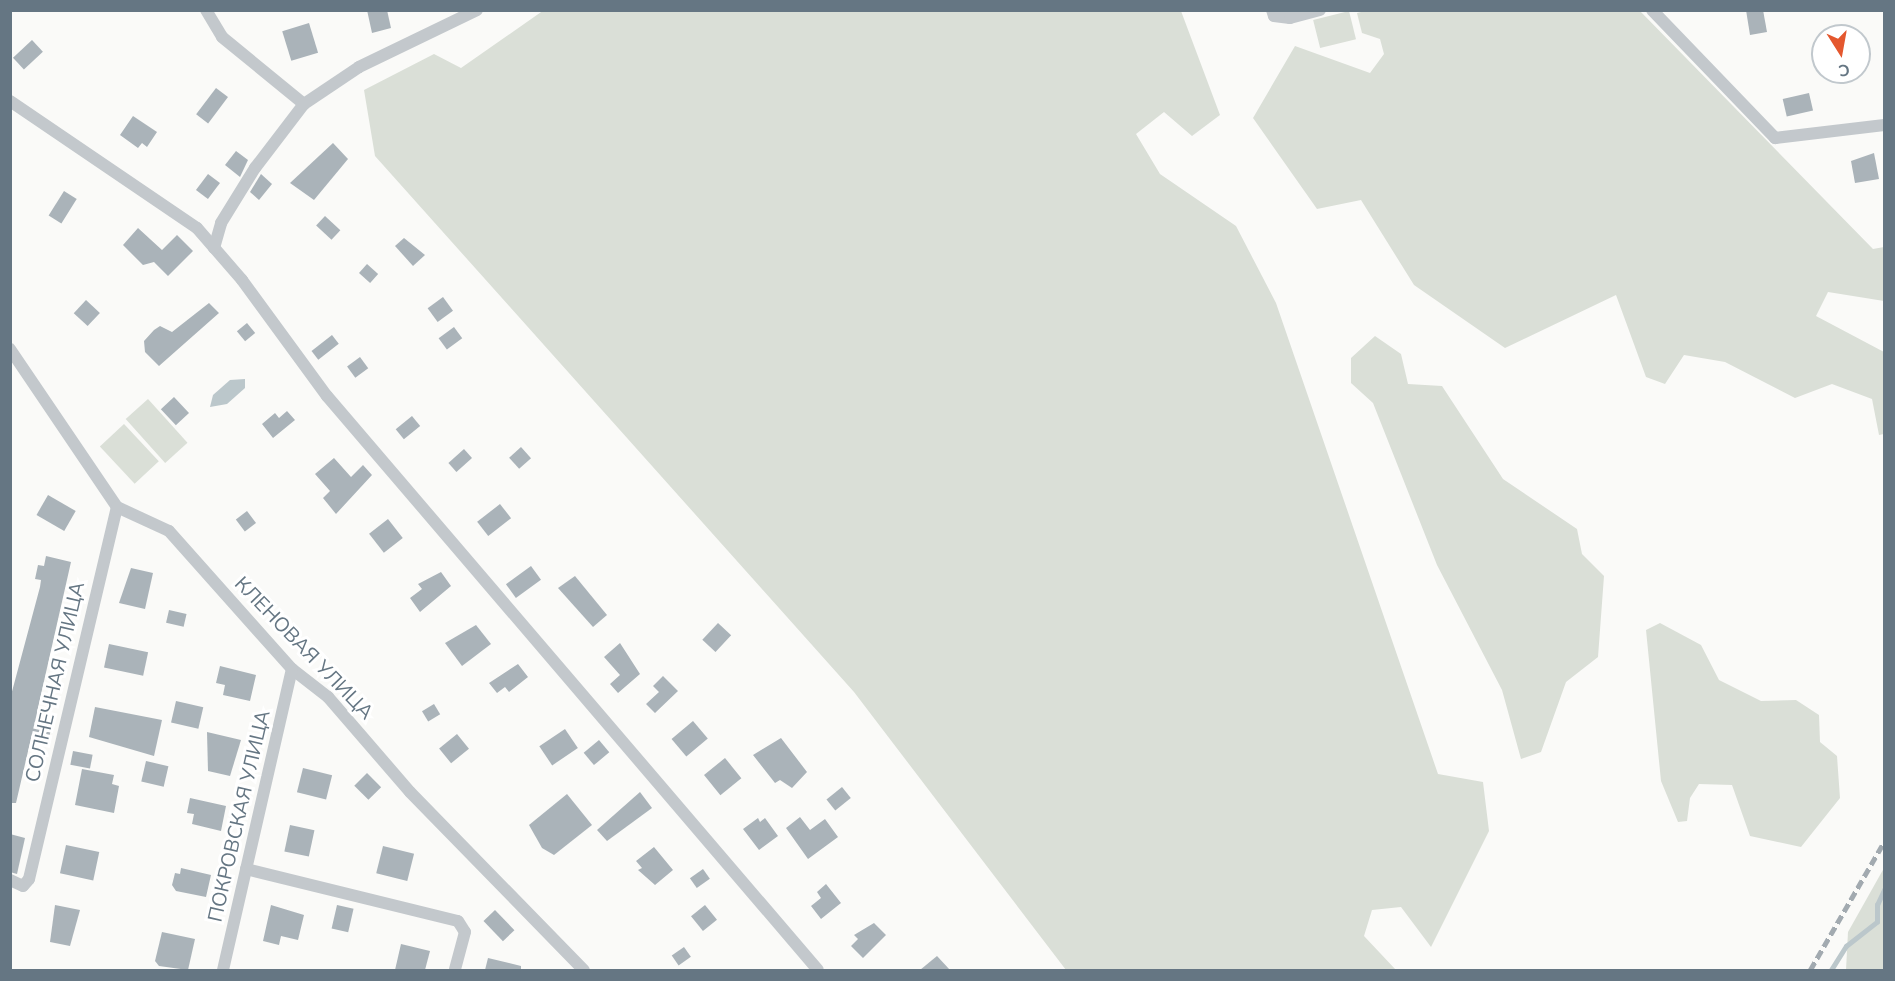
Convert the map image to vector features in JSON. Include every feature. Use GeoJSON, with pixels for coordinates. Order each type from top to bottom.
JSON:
{"type":"FeatureCollection","features":[{"type":"Feature","properties":{"kind":"street"},"geometry":{"type":"LineString","coordinates":[[206,10],[222,37],[304,104]]}},
{"type":"Feature","properties":{"kind":"street"},"geometry":{"type":"LineString","coordinates":[[214,248],[221,223],[255,168],[304,104],[359,67],[477,10]]}},
{"type":"Feature","properties":{"kind":"street"},"geometry":{"type":"LineString","coordinates":[[1273,13],[1290,18],[1320,10]]}},
{"type":"Feature","properties":{"kind":"street"},"geometry":{"type":"LineString","coordinates":[[1652,10],[1775,138],[1884,125]]}},
{"type":"Feature","properties":{"kind":"street"},"geometry":{"type":"LineString","coordinates":[[10,101],[154,196],[197,228],[334,405],[818,970]]}},
{"type":"Feature","properties":{"kind":"street"},"geometry":{"type":"LineString","coordinates":[[10,349],[117,507]]}},
{"type":"Feature","properties":{"kind":"street","name":"КЛЕНОВАЯ УЛИЦА"},"geometry":{"type":"LineString","coordinates":[[117,507],[169,531],[292,669],[328,697],[410,792],[584,970]]}},
{"type":"Feature","properties":{"kind":"street","name":"СОЛНЕЧНАЯ УЛИЦА"},"geometry":{"type":"LineString","coordinates":[[10,879],[23,886],[29,879],[117,507]]}},
{"type":"Feature","properties":{"kind":"street","name":"ПОКРОВСКАЯ УЛИЦА"},"geometry":{"type":"LineString","coordinates":[[223,970],[292,669]]}},
{"type":"Feature","properties":{"kind":"street"},"geometry":{"type":"LineString","coordinates":[[246,869],[458,921],[465,932],[455,970]]}},
{"type":"Feature","properties":{"kind":"shaded area"},"geometry":{"type":"Polygon","coordinates":[[[544,10],[1181,11],[1220,115],[1192,136],[1164,112],[1136,134],[1160,174],[1236,226],[1276,303],[1438,774],[1483,782],[1489,831],[1431,947],[1401,907],[1372,910],[1364,936],[1396,970],[1066,970],[854,692],[375,156],[364,90],[434,54],[461,68],[544,10]]]}},
{"type":"Feature","properties":{"kind":"shaded area"},"geometry":{"type":"Polygon","coordinates":[[[1349,11],[1356,39],[1320,48],[1313,20],[1349,11]]]}},
{"type":"Feature","properties":{"kind":"shaded area"},"geometry":{"type":"Polygon","coordinates":[[[1365,11],[1640,11],[1873,249],[1884,247],[1884,301],[1828,292],[1816,316],[1884,352],[1884,434],[1879,435],[1872,399],[1832,384],[1795,398],[1725,362],[1684,355],[1665,384],[1646,377],[1616,295],[1505,348],[1414,285],[1361,200],[1317,209],[1253,118],[1295,46],[1370,73],[1384,54],[1380,39],[1362,33],[1357,13],[1365,11]]]}},
{"type":"Feature","properties":{"kind":"shaded area"},"geometry":{"type":"Polygon","coordinates":[[[1375,336],[1401,354],[1408,384],[1442,386],[1503,479],[1577,529],[1582,554],[1604,576],[1598,657],[1566,682],[1541,752],[1521,759],[1502,690],[1437,565],[1373,403],[1351,383],[1351,358],[1375,336]]]}},
{"type":"Feature","properties":{"kind":"shaded area"},"geometry":{"type":"Polygon","coordinates":[[[245,379],[245,388],[227,404],[210,407],[213,395],[230,380],[245,379]]]}},
{"type":"Feature","properties":{"kind":"shaded area"},"geometry":{"type":"Polygon","coordinates":[[[148,399],[187,443],[165,463],[126,419],[148,399]]]}},
{"type":"Feature","properties":{"kind":"shaded area"},"geometry":{"type":"Polygon","coordinates":[[[124,424],[159,461],[135,484],[100,447],[124,424]]]}},
{"type":"Feature","properties":{"kind":"shaded area"},"geometry":{"type":"Polygon","coordinates":[[[1660,623],[1701,645],[1719,680],[1761,701],[1796,700],[1819,715],[1820,742],[1837,756],[1840,798],[1801,847],[1750,836],[1732,785],[1699,784],[1690,798],[1687,821],[1678,822],[1661,781],[1646,630],[1660,623]]]}},
{"type":"Feature","properties":{"kind":"shaded area"},"geometry":{"type":"Polygon","coordinates":[[[1884,868],[1884,970],[1846,970],[1848,932],[1884,868]]]}},
{"type":"Feature","properties":{"kind":"building"},"geometry":{"type":"Polygon","coordinates":[[[367,10],[387,10],[391,28],[372,33],[367,10]]]}},
{"type":"Feature","properties":{"kind":"building"},"geometry":{"type":"Polygon","coordinates":[[[1746,10],[1763,10],[1767,32],[1750,35],[1746,10]]]}},
{"type":"Feature","properties":{"kind":"building"},"geometry":{"type":"Polygon","coordinates":[[[309,23],[318,53],[291,61],[282,31],[309,23]]]}},
{"type":"Feature","properties":{"kind":"building"},"geometry":{"type":"Polygon","coordinates":[[[32,40],[43,52],[24,69],[13,58],[32,40]]]}},
{"type":"Feature","properties":{"kind":"building"},"geometry":{"type":"Polygon","coordinates":[[[216,88],[228,97],[208,123],[196,114],[216,88]]]}},
{"type":"Feature","properties":{"kind":"building"},"geometry":{"type":"Polygon","coordinates":[[[1809,93],[1813,111],[1787,117],[1783,99],[1809,93]]]}},
{"type":"Feature","properties":{"kind":"building"},"geometry":{"type":"Polygon","coordinates":[[[133,116],[157,132],[147,147],[142,143],[138,148],[120,135],[133,116]]]}},
{"type":"Feature","properties":{"kind":"building"},"geometry":{"type":"Polygon","coordinates":[[[333,143],[348,159],[314,200],[290,183],[333,143]]]}},
{"type":"Feature","properties":{"kind":"building"},"geometry":{"type":"Polygon","coordinates":[[[236,151],[248,160],[240,177],[225,165],[236,151]]]}},
{"type":"Feature","properties":{"kind":"building"},"geometry":{"type":"Polygon","coordinates":[[[1874,153],[1879,179],[1855,183],[1851,161],[1874,153]]]}},
{"type":"Feature","properties":{"kind":"building"},"geometry":{"type":"Polygon","coordinates":[[[208,174],[220,183],[208,199],[196,190],[208,174]]]}},
{"type":"Feature","properties":{"kind":"building"},"geometry":{"type":"Polygon","coordinates":[[[261,174],[272,184],[259,200],[250,192],[261,174]]]}},
{"type":"Feature","properties":{"kind":"building"},"geometry":{"type":"Polygon","coordinates":[[[64,191],[77,199],[61,224],[49,216],[64,191]]]}},
{"type":"Feature","properties":{"kind":"building"},"geometry":{"type":"Polygon","coordinates":[[[325,216],[340,230],[331,240],[316,226],[325,216]]]}},
{"type":"Feature","properties":{"kind":"building"},"geometry":{"type":"Polygon","coordinates":[[[138,228],[162,250],[177,235],[193,251],[168,276],[154,262],[143,265],[123,245],[138,228]]]}},
{"type":"Feature","properties":{"kind":"building"},"geometry":{"type":"Polygon","coordinates":[[[404,238],[425,255],[413,266],[395,246],[404,238]]]}},
{"type":"Feature","properties":{"kind":"building"},"geometry":{"type":"Polygon","coordinates":[[[367,264],[378,274],[370,283],[359,273],[367,264]]]}},
{"type":"Feature","properties":{"kind":"building"},"geometry":{"type":"Polygon","coordinates":[[[443,297],[453,311],[438,322],[428,308],[443,297]]]}},
{"type":"Feature","properties":{"kind":"building"},"geometry":{"type":"Polygon","coordinates":[[[86,300],[100,313],[88,326],[74,313],[86,300]]]}},
{"type":"Feature","properties":{"kind":"building"},"geometry":{"type":"Polygon","coordinates":[[[209,303],[219,313],[159,366],[145,352],[144,341],[154,330],[160,326],[172,332],[209,303]]]}},
{"type":"Feature","properties":{"kind":"building"},"geometry":{"type":"Polygon","coordinates":[[[247,323],[255,333],[245,341],[237,331],[247,323]]]}},
{"type":"Feature","properties":{"kind":"building"},"geometry":{"type":"Polygon","coordinates":[[[454,327],[462,338],[447,349],[439,338],[454,327]]]}},
{"type":"Feature","properties":{"kind":"building"},"geometry":{"type":"Polygon","coordinates":[[[332,335],[339,344],[318,360],[312,351],[332,335]]]}},
{"type":"Feature","properties":{"kind":"building"},"geometry":{"type":"Polygon","coordinates":[[[360,357],[368,368],[355,378],[347,366],[360,357]]]}},
{"type":"Feature","properties":{"kind":"building"},"geometry":{"type":"Polygon","coordinates":[[[174,397],[189,413],[176,425],[161,409],[174,397]]]}},
{"type":"Feature","properties":{"kind":"building"},"geometry":{"type":"Polygon","coordinates":[[[287,411],[295,420],[273,438],[262,424],[275,413],[279,418],[287,411]]]}},
{"type":"Feature","properties":{"kind":"building"},"geometry":{"type":"Polygon","coordinates":[[[412,416],[420,426],[404,439],[396,429],[412,416]]]}},
{"type":"Feature","properties":{"kind":"building"},"geometry":{"type":"Polygon","coordinates":[[[521,447],[531,458],[519,469],[509,458],[521,447]]]}},
{"type":"Feature","properties":{"kind":"building"},"geometry":{"type":"Polygon","coordinates":[[[464,449],[472,458],[456,472],[448,463],[464,449]]]}},
{"type":"Feature","properties":{"kind":"building"},"geometry":{"type":"Polygon","coordinates":[[[334,458],[351,477],[363,465],[372,475],[336,514],[323,498],[330,491],[315,474],[334,458]]]}},
{"type":"Feature","properties":{"kind":"building"},"geometry":{"type":"Polygon","coordinates":[[[48,495],[76,511],[64,531],[37,515],[48,495]]]}},
{"type":"Feature","properties":{"kind":"building"},"geometry":{"type":"Polygon","coordinates":[[[500,504],[511,518],[488,536],[477,522],[500,504]]]}},
{"type":"Feature","properties":{"kind":"building"},"geometry":{"type":"Polygon","coordinates":[[[247,511],[256,523],[245,531],[236,519],[247,511]]]}},
{"type":"Feature","properties":{"kind":"building"},"geometry":{"type":"Polygon","coordinates":[[[388,519],[403,538],[384,553],[369,534],[388,519]]]}},
{"type":"Feature","properties":{"kind":"building"},"geometry":{"type":"Polygon","coordinates":[[[46,556],[71,562],[37,712],[54,716],[49,738],[32,734],[16,803],[10,803],[10,699],[40,587],[41,580],[35,579],[38,565],[44,566],[46,556]]]}},
{"type":"Feature","properties":{"kind":"building"},"geometry":{"type":"Polygon","coordinates":[[[531,566],[541,580],[516,598],[506,584],[531,566]]]}},
{"type":"Feature","properties":{"kind":"building"},"geometry":{"type":"Polygon","coordinates":[[[131,568],[153,573],[145,609],[119,603],[131,568]]]}},
{"type":"Feature","properties":{"kind":"building"},"geometry":{"type":"Polygon","coordinates":[[[441,572],[451,586],[420,612],[410,598],[422,589],[418,584],[441,572]]]}},
{"type":"Feature","properties":{"kind":"building"},"geometry":{"type":"Polygon","coordinates":[[[575,576],[607,615],[593,627],[558,588],[575,576]]]}},
{"type":"Feature","properties":{"kind":"building"},"geometry":{"type":"Polygon","coordinates":[[[169,610],[187,614],[184,627],[166,623],[169,610]]]}},
{"type":"Feature","properties":{"kind":"building"},"geometry":{"type":"Polygon","coordinates":[[[718,623],[731,635],[715,652],[702,640],[718,623]]]}},
{"type":"Feature","properties":{"kind":"building"},"geometry":{"type":"Polygon","coordinates":[[[476,625],[491,644],[462,666],[445,643],[476,625]]]}},
{"type":"Feature","properties":{"kind":"building"},"geometry":{"type":"Polygon","coordinates":[[[620,643],[640,674],[618,693],[610,684],[620,675],[604,657],[620,643]]]}},
{"type":"Feature","properties":{"kind":"building"},"geometry":{"type":"Polygon","coordinates":[[[109,644],[148,652],[143,676],[104,667],[109,644]]]}},
{"type":"Feature","properties":{"kind":"building"},"geometry":{"type":"Polygon","coordinates":[[[518,664],[528,677],[509,692],[505,687],[497,693],[489,683],[518,664]]]}},
{"type":"Feature","properties":{"kind":"building"},"geometry":{"type":"Polygon","coordinates":[[[220,666],[256,675],[250,701],[223,695],[225,685],[216,683],[220,666]]]}},
{"type":"Feature","properties":{"kind":"building"},"geometry":{"type":"Polygon","coordinates":[[[663,676],[678,691],[655,713],[646,704],[659,692],[653,686],[663,676]]]}},
{"type":"Feature","properties":{"kind":"building"},"geometry":{"type":"Polygon","coordinates":[[[176,701],[203,707],[198,729],[171,722],[176,701]]]}},
{"type":"Feature","properties":{"kind":"building"},"geometry":{"type":"Polygon","coordinates":[[[434,704],[440,714],[428,721],[422,711],[434,704]]]}},
{"type":"Feature","properties":{"kind":"building"},"geometry":{"type":"Polygon","coordinates":[[[95,707],[162,720],[154,756],[89,737],[95,707]]]}},
{"type":"Feature","properties":{"kind":"building"},"geometry":{"type":"Polygon","coordinates":[[[693,721],[708,739],[686,757],[672,739],[693,721]]]}},
{"type":"Feature","properties":{"kind":"building"},"geometry":{"type":"Polygon","coordinates":[[[565,729],[578,748],[552,765],[539,746],[565,729]]]}},
{"type":"Feature","properties":{"kind":"building"},"geometry":{"type":"Polygon","coordinates":[[[207,732],[241,740],[230,776],[208,771],[207,732]]]}},
{"type":"Feature","properties":{"kind":"building"},"geometry":{"type":"Polygon","coordinates":[[[457,734],[469,749],[451,763],[439,748],[457,734]]]}},
{"type":"Feature","properties":{"kind":"building"},"geometry":{"type":"Polygon","coordinates":[[[781,738],[807,772],[792,788],[780,780],[775,783],[753,755],[781,738]]]}},
{"type":"Feature","properties":{"kind":"building"},"geometry":{"type":"Polygon","coordinates":[[[599,740],[609,752],[594,765],[584,753],[599,740]]]}},
{"type":"Feature","properties":{"kind":"building"},"geometry":{"type":"Polygon","coordinates":[[[73,751],[93,755],[90,769],[70,765],[73,751]]]}},
{"type":"Feature","properties":{"kind":"building"},"geometry":{"type":"Polygon","coordinates":[[[725,758],[741,778],[720,795],[704,775],[725,758]]]}},
{"type":"Feature","properties":{"kind":"building"},"geometry":{"type":"Polygon","coordinates":[[[146,761],[168,766],[164,787],[141,781],[146,761]]]}},
{"type":"Feature","properties":{"kind":"building"},"geometry":{"type":"Polygon","coordinates":[[[303,768],[332,775],[326,800],[297,792],[303,768]]]}},
{"type":"Feature","properties":{"kind":"building"},"geometry":{"type":"Polygon","coordinates":[[[82,769],[114,775],[112,784],[119,786],[114,813],[75,805],[82,769]]]}},
{"type":"Feature","properties":{"kind":"building"},"geometry":{"type":"Polygon","coordinates":[[[367,773],[381,787],[368,800],[354,786],[367,773]]]}},
{"type":"Feature","properties":{"kind":"building"},"geometry":{"type":"Polygon","coordinates":[[[842,787],[851,798],[835,810],[826,800],[842,787]]]}},
{"type":"Feature","properties":{"kind":"building"},"geometry":{"type":"Polygon","coordinates":[[[640,792],[652,808],[607,841],[597,830],[640,792]]]}},
{"type":"Feature","properties":{"kind":"building"},"geometry":{"type":"Polygon","coordinates":[[[567,794],[592,825],[554,855],[542,848],[529,825],[567,794]]]}},
{"type":"Feature","properties":{"kind":"building"},"geometry":{"type":"Polygon","coordinates":[[[190,798],[226,806],[221,831],[192,824],[194,814],[187,813],[190,798]]]}},
{"type":"Feature","properties":{"kind":"building"},"geometry":{"type":"Polygon","coordinates":[[[800,817],[810,830],[825,819],[838,837],[808,859],[786,828],[800,817]]]}},
{"type":"Feature","properties":{"kind":"building"},"geometry":{"type":"Polygon","coordinates":[[[758,818],[760,822],[765,818],[778,836],[759,850],[743,829],[758,818]]]}},
{"type":"Feature","properties":{"kind":"building"},"geometry":{"type":"Polygon","coordinates":[[[290,825],[314,830],[309,857],[284,851],[290,825]]]}},
{"type":"Feature","properties":{"kind":"building"},"geometry":{"type":"Polygon","coordinates":[[[10,834],[25,838],[17,874],[10,872],[10,834]]]}},
{"type":"Feature","properties":{"kind":"building"},"geometry":{"type":"Polygon","coordinates":[[[66,845],[99,852],[93,880],[60,873],[66,845]]]}},
{"type":"Feature","properties":{"kind":"building"},"geometry":{"type":"Polygon","coordinates":[[[383,846],[414,854],[407,881],[376,873],[383,846]]]}},
{"type":"Feature","properties":{"kind":"building"},"geometry":{"type":"Polygon","coordinates":[[[654,847],[673,870],[655,885],[638,870],[642,868],[636,861],[654,847]]]}},
{"type":"Feature","properties":{"kind":"building"},"geometry":{"type":"Polygon","coordinates":[[[181,868],[211,875],[206,897],[176,891],[172,885],[175,873],[180,874],[181,868]]]}},
{"type":"Feature","properties":{"kind":"building"},"geometry":{"type":"Polygon","coordinates":[[[703,869],[710,879],[697,888],[690,878],[703,869]]]}},
{"type":"Feature","properties":{"kind":"building"},"geometry":{"type":"Polygon","coordinates":[[[826,884],[841,903],[821,919],[811,906],[821,898],[817,892],[826,884]]]}},
{"type":"Feature","properties":{"kind":"building"},"geometry":{"type":"Polygon","coordinates":[[[55,905],[80,910],[70,946],[50,942],[55,905]]]}},
{"type":"Feature","properties":{"kind":"building"},"geometry":{"type":"Polygon","coordinates":[[[271,905],[304,915],[298,940],[281,936],[279,945],[263,941],[271,905]]]}},
{"type":"Feature","properties":{"kind":"building"},"geometry":{"type":"Polygon","coordinates":[[[337,905],[354,909],[348,932],[332,928],[337,905]]]}},
{"type":"Feature","properties":{"kind":"building"},"geometry":{"type":"Polygon","coordinates":[[[705,905],[717,920],[703,931],[691,916],[705,905]]]}},
{"type":"Feature","properties":{"kind":"building"},"geometry":{"type":"Polygon","coordinates":[[[495,910],[514,930],[503,941],[483,921],[495,910]]]}},
{"type":"Feature","properties":{"kind":"building"},"geometry":{"type":"Polygon","coordinates":[[[874,923],[886,935],[863,958],[851,946],[858,939],[854,935],[874,923]]]}},
{"type":"Feature","properties":{"kind":"building"},"geometry":{"type":"Polygon","coordinates":[[[162,932],[195,939],[188,970],[159,966],[155,961],[162,932]]]}},
{"type":"Feature","properties":{"kind":"building"},"geometry":{"type":"Polygon","coordinates":[[[401,944],[430,951],[425,970],[395,970],[401,944]]]}},
{"type":"Feature","properties":{"kind":"building"},"geometry":{"type":"Polygon","coordinates":[[[684,947],[691,957],[679,965],[672,956],[684,947]]]}},
{"type":"Feature","properties":{"kind":"building"},"geometry":{"type":"Polygon","coordinates":[[[937,956],[950,970],[920,970],[937,956]]]}},
{"type":"Feature","properties":{"kind":"building"},"geometry":{"type":"Polygon","coordinates":[[[488,958],[521,966],[521,970],[485,970],[488,958]]]}},
{"type":"Feature","properties":{"kind":"waterway"},"geometry":{"type":"LineString","coordinates":[[1831,970],[1846,946],[1877,922],[1877,905],[1884,890]]}},
{"type":"Feature","properties":{"kind":"railway"},"geometry":{"type":"LineString","coordinates":[[1810,970],[1884,842]]}}]}
